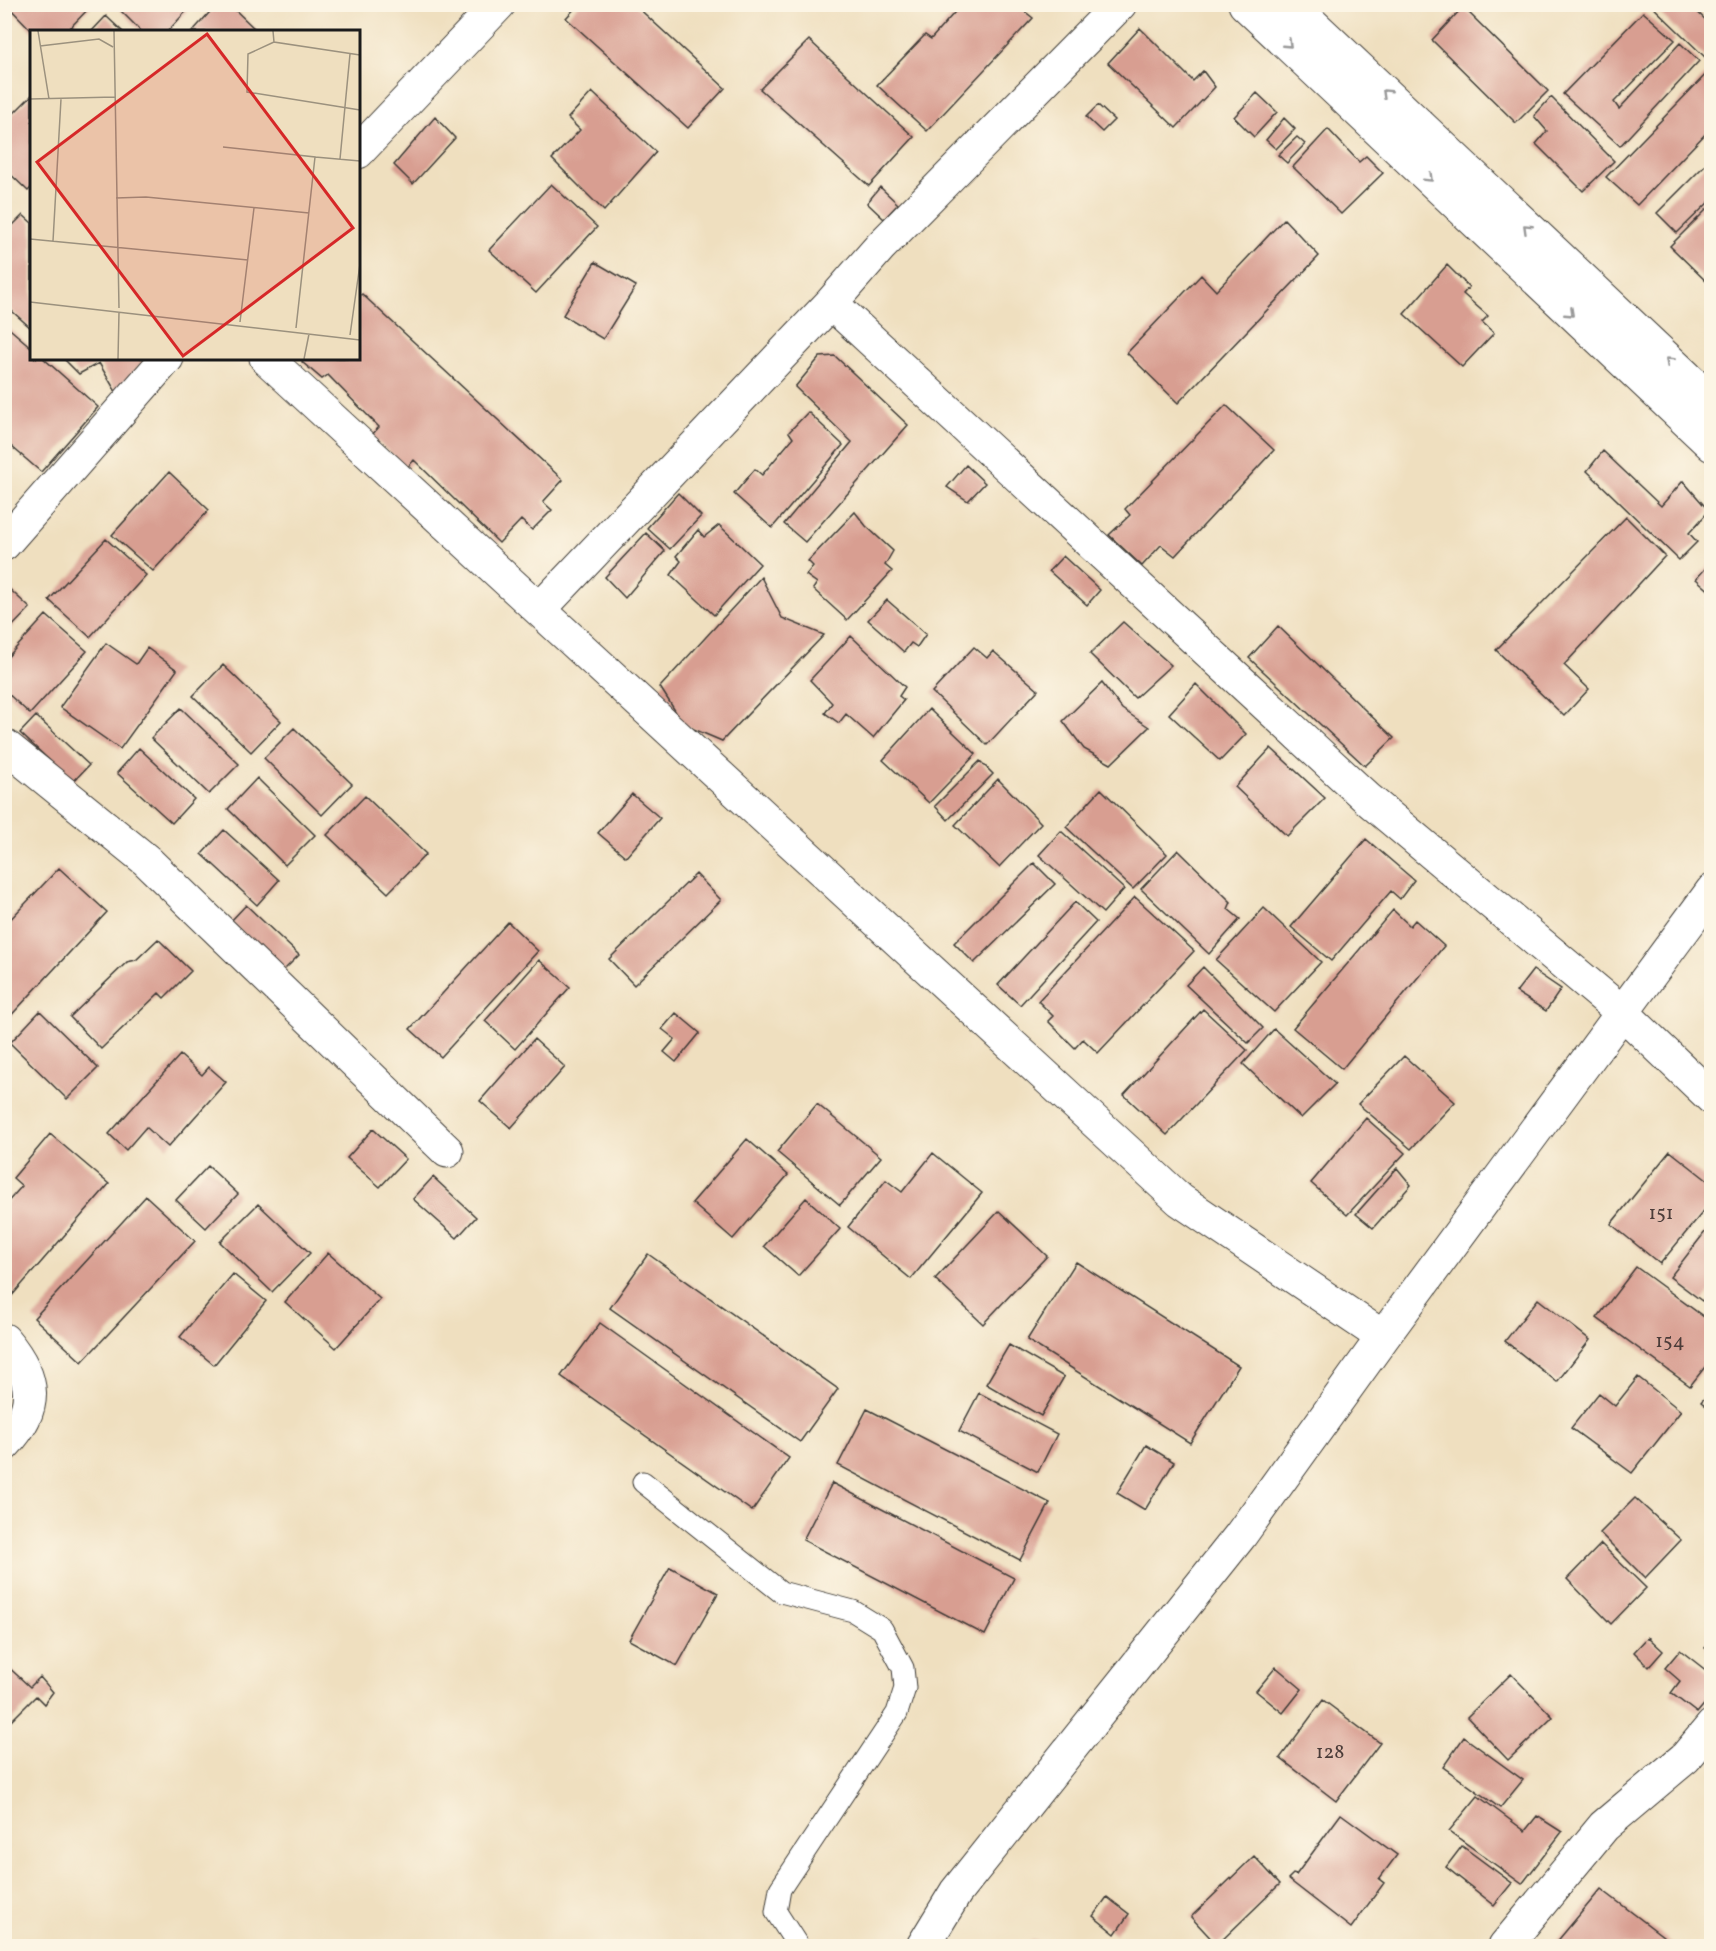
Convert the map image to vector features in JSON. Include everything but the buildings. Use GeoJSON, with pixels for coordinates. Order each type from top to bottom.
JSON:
{"type":"FeatureCollection","features":[{"type":"Feature","properties":{"kind":"street"},"geometry":{"type":"LineString","coordinates":[[360,150],[499,4]]}},
{"type":"Feature","properties":{"kind":"street"},"geometry":{"type":"LineString","coordinates":[[540,609],[831,303],[880,247],[1120,4]]}},
{"type":"Feature","properties":{"kind":"street"},"geometry":{"type":"LineString","coordinates":[[1245,4],[1712,445]]}},
{"type":"Feature","properties":{"kind":"street"},"geometry":{"type":"LineString","coordinates":[[1291,4],[1712,401]]}},
{"type":"Feature","properties":{"kind":"street"},"geometry":{"type":"LineString","coordinates":[[831,303],[1369,800],[1623,1014],[1712,1098]]}},
{"type":"Feature","properties":{"kind":"street"},"geometry":{"type":"LineString","coordinates":[[4,544],[165,360]]}},
{"type":"Feature","properties":{"kind":"street"},"geometry":{"type":"LineString","coordinates":[[268,360],[1180,1200],[1383,1336]]}},
{"type":"Feature","properties":{"kind":"street"},"geometry":{"type":"LineString","coordinates":[[4,745],[146,860],[447,1151]]}},
{"type":"Feature","properties":{"kind":"street"},"geometry":{"type":"LineString","coordinates":[[923,1947],[956,1892],[1240,1536],[1383,1336],[1712,891]]}},
{"type":"Feature","properties":{"kind":"street"},"geometry":{"type":"LineString","coordinates":[[4,1340],[16,1355],[29,1383],[30,1408],[13,1436],[4,1445]]}},
{"type":"Feature","properties":{"kind":"street"},"geometry":{"type":"LineString","coordinates":[[1505,1947],[1604,1826],[1686,1757],[1712,1725]]}},
{"type":"Feature","properties":{"kind":"lane"},"geometry":{"type":"LineString","coordinates":[[643,1482],[781,1592],[853,1611],[882,1629],[903,1668],[905,1688],[897,1713],[780,1889],[776,1912],[798,1947]]}}]}
